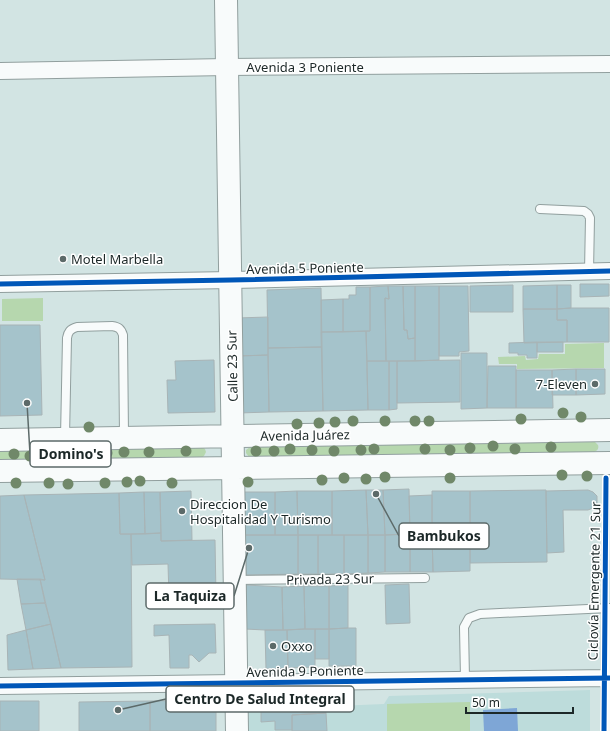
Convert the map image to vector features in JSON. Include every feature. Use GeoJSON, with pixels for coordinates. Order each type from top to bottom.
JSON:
{"type":"FeatureCollection","features":[{"type":"Feature","properties":{"kind":"main road","name":"Calle 23 Sur"},"geometry":{"type":"LineString","coordinates":[[226,0],[237,731]]}},
{"type":"Feature","properties":{"kind":"main road","name":"Avenida Juárez"},"geometry":{"type":"LineString","coordinates":[[0,440],[610,430]]}},
{"type":"Feature","properties":{"kind":"main road"},"geometry":{"type":"LineString","coordinates":[[0,471],[610,463]]}},
{"type":"Feature","properties":{"kind":"street","name":"Avenida 3 Poniente"},"geometry":{"type":"LineString","coordinates":[[0,71],[610,64]]}},
{"type":"Feature","properties":{"kind":"street","name":"Avenida 5 Poniente"},"geometry":{"type":"LineString","coordinates":[[0,284],[610,271]]}},
{"type":"Feature","properties":{"kind":"street"},"geometry":{"type":"LineString","coordinates":[[609,731],[610,615]]}},
{"type":"Feature","properties":{"kind":"street","name":"Avenida 9 Poniente"},"geometry":{"type":"LineString","coordinates":[[0,686],[610,678]]}},
{"type":"Feature","properties":{"kind":"lane"},"geometry":{"type":"LineString","coordinates":[[540,210],[584,211],[588,214],[590,218],[589,272]]}},
{"type":"Feature","properties":{"kind":"lane"},"geometry":{"type":"LineString","coordinates":[[65,438],[68,333],[77,327],[112,326],[118,327],[122,330],[123,335],[124,437]]}},
{"type":"Feature","properties":{"kind":"lane","name":"Privada 23 Sur"},"geometry":{"type":"LineString","coordinates":[[235,580],[425,578]]}},
{"type":"Feature","properties":{"kind":"lane"},"geometry":{"type":"LineString","coordinates":[[465,680],[464,627],[469,618],[480,614],[610,608]]}},
{"type":"Feature","properties":{"kind":"shaded area"},"geometry":{"type":"Polygon","coordinates":[[[590,690],[590,731],[244,731],[244,700],[304,699],[313,707],[384,704],[389,696],[590,690]]]}},
{"type":"Feature","properties":{"kind":"green space"},"geometry":{"type":"Polygon","coordinates":[[[43,298],[43,321],[2,321],[2,299],[43,298]]]}},
{"type":"Feature","properties":{"kind":"green space"},"geometry":{"type":"Polygon","coordinates":[[[604,343],[604,368],[517,369],[517,364],[499,364],[498,357],[525,356],[526,360],[538,359],[539,354],[565,354],[565,344],[604,343]]]}},
{"type":"Feature","properties":{"kind":"green space"},"geometry":{"type":"Polygon","coordinates":[[[595,442],[598,447],[594,452],[249,457],[246,453],[246,450],[250,447],[595,442]]]}},
{"type":"Feature","properties":{"kind":"green space"},"geometry":{"type":"Polygon","coordinates":[[[202,447],[206,452],[201,458],[0,461],[0,451],[202,447]]]}},
{"type":"Feature","properties":{"kind":"green space"},"geometry":{"type":"Polygon","coordinates":[[[470,702],[470,731],[387,731],[387,704],[470,702]]]}},
{"type":"Feature","properties":{"kind":"water"},"geometry":{"type":"Polygon","coordinates":[[[517,708],[518,731],[484,731],[483,710],[517,708]]]}},
{"type":"Feature","properties":{"kind":"building"},"geometry":{"type":"Polygon","coordinates":[[[580,284],[609,284],[609,296],[580,297],[580,284]]]}},
{"type":"Feature","properties":{"kind":"building"},"geometry":{"type":"Polygon","coordinates":[[[513,285],[513,312],[470,312],[470,286],[513,285]]]}},
{"type":"Feature","properties":{"kind":"building"},"geometry":{"type":"Polygon","coordinates":[[[557,285],[557,309],[523,309],[523,286],[557,285]]]}},
{"type":"Feature","properties":{"kind":"building"},"geometry":{"type":"Polygon","coordinates":[[[557,285],[571,285],[571,308],[557,309],[557,285]]]}},
{"type":"Feature","properties":{"kind":"building"},"geometry":{"type":"Polygon","coordinates":[[[388,286],[389,299],[385,298],[386,361],[367,361],[366,331],[370,331],[370,287],[388,286]]]}},
{"type":"Feature","properties":{"kind":"building"},"geometry":{"type":"Polygon","coordinates":[[[388,286],[403,286],[404,330],[407,330],[408,339],[415,338],[415,361],[386,361],[385,298],[389,299],[388,286]]]}},
{"type":"Feature","properties":{"kind":"building"},"geometry":{"type":"Polygon","coordinates":[[[403,286],[415,286],[415,338],[408,339],[407,330],[404,330],[403,286]]]}},
{"type":"Feature","properties":{"kind":"building"},"geometry":{"type":"Polygon","coordinates":[[[415,286],[439,286],[439,360],[415,361],[415,286]]]}},
{"type":"Feature","properties":{"kind":"building"},"geometry":{"type":"Polygon","coordinates":[[[439,286],[468,286],[469,351],[459,352],[459,356],[439,356],[439,286]]]}},
{"type":"Feature","properties":{"kind":"building"},"geometry":{"type":"Polygon","coordinates":[[[356,287],[370,287],[370,331],[343,332],[343,299],[349,299],[349,295],[356,295],[356,287]]]}},
{"type":"Feature","properties":{"kind":"building"},"geometry":{"type":"Polygon","coordinates":[[[321,288],[322,347],[268,348],[267,290],[321,288]]]}},
{"type":"Feature","properties":{"kind":"building"},"geometry":{"type":"Polygon","coordinates":[[[343,299],[343,332],[321,332],[321,300],[343,299]]]}},
{"type":"Feature","properties":{"kind":"building"},"geometry":{"type":"Polygon","coordinates":[[[609,308],[609,342],[567,342],[567,320],[557,320],[557,309],[609,308]]]}},
{"type":"Feature","properties":{"kind":"building"},"geometry":{"type":"Polygon","coordinates":[[[523,309],[557,309],[557,320],[567,320],[567,342],[524,343],[523,309]]]}},
{"type":"Feature","properties":{"kind":"building"},"geometry":{"type":"Polygon","coordinates":[[[268,317],[268,355],[238,356],[237,318],[268,317]]]}},
{"type":"Feature","properties":{"kind":"building"},"geometry":{"type":"Polygon","coordinates":[[[0,325],[40,325],[42,415],[0,416],[0,325]]]}},
{"type":"Feature","properties":{"kind":"building"},"geometry":{"type":"Polygon","coordinates":[[[366,331],[368,410],[323,411],[321,332],[366,331]]]}},
{"type":"Feature","properties":{"kind":"building"},"geometry":{"type":"Polygon","coordinates":[[[537,342],[563,342],[563,352],[537,352],[537,342]]]}},
{"type":"Feature","properties":{"kind":"building"},"geometry":{"type":"Polygon","coordinates":[[[537,342],[537,358],[527,358],[527,355],[509,353],[509,343],[537,342]]]}},
{"type":"Feature","properties":{"kind":"building"},"geometry":{"type":"Polygon","coordinates":[[[322,347],[323,411],[269,412],[268,348],[322,347]]]}},
{"type":"Feature","properties":{"kind":"building"},"geometry":{"type":"Polygon","coordinates":[[[461,353],[487,353],[487,408],[461,409],[461,353]]]}},
{"type":"Feature","properties":{"kind":"building"},"geometry":{"type":"Polygon","coordinates":[[[268,355],[269,412],[239,413],[238,356],[268,355]]]}},
{"type":"Feature","properties":{"kind":"building"},"geometry":{"type":"Polygon","coordinates":[[[214,360],[215,412],[168,413],[167,380],[176,380],[175,361],[214,360]]]}},
{"type":"Feature","properties":{"kind":"building"},"geometry":{"type":"Polygon","coordinates":[[[460,360],[460,402],[397,403],[397,361],[460,360]]]}},
{"type":"Feature","properties":{"kind":"building"},"geometry":{"type":"Polygon","coordinates":[[[367,361],[389,361],[389,410],[368,410],[367,361]]]}},
{"type":"Feature","properties":{"kind":"building"},"geometry":{"type":"Polygon","coordinates":[[[389,361],[397,361],[397,409],[389,410],[389,361]]]}},
{"type":"Feature","properties":{"kind":"building"},"geometry":{"type":"Polygon","coordinates":[[[488,366],[516,366],[516,408],[487,408],[488,366]]]}},
{"type":"Feature","properties":{"kind":"building"},"geometry":{"type":"Polygon","coordinates":[[[576,369],[576,395],[552,395],[552,370],[576,369]]]}},
{"type":"Feature","properties":{"kind":"building"},"geometry":{"type":"Polygon","coordinates":[[[576,369],[605,369],[605,394],[576,395],[576,369]]]}},
{"type":"Feature","properties":{"kind":"building"},"geometry":{"type":"Polygon","coordinates":[[[516,370],[552,370],[553,408],[516,408],[516,370]]]}},
{"type":"Feature","properties":{"kind":"building"},"geometry":{"type":"Polygon","coordinates":[[[409,489],[410,534],[385,535],[383,490],[409,489]]]}},
{"type":"Feature","properties":{"kind":"building"},"geometry":{"type":"Polygon","coordinates":[[[366,490],[368,535],[332,535],[332,491],[366,490]]]}},
{"type":"Feature","properties":{"kind":"building"},"geometry":{"type":"Polygon","coordinates":[[[366,490],[383,490],[385,535],[368,535],[366,490]]]}},
{"type":"Feature","properties":{"kind":"building"},"geometry":{"type":"Polygon","coordinates":[[[546,490],[547,562],[470,563],[470,491],[546,490]]]}},
{"type":"Feature","properties":{"kind":"building"},"geometry":{"type":"Polygon","coordinates":[[[588,490],[597,496],[597,504],[595,507],[588,510],[563,510],[564,552],[547,553],[546,491],[588,490]]]}},
{"type":"Feature","properties":{"kind":"building"},"geometry":{"type":"Polygon","coordinates":[[[191,491],[192,540],[161,541],[160,492],[191,491]]]}},
{"type":"Feature","properties":{"kind":"building"},"geometry":{"type":"Polygon","coordinates":[[[297,491],[298,535],[275,535],[275,492],[297,491]]]}},
{"type":"Feature","properties":{"kind":"building"},"geometry":{"type":"Polygon","coordinates":[[[297,491],[332,491],[332,535],[298,535],[297,491]]]}},
{"type":"Feature","properties":{"kind":"building"},"geometry":{"type":"Polygon","coordinates":[[[432,491],[470,491],[470,534],[432,534],[432,491]]]}},
{"type":"Feature","properties":{"kind":"building"},"geometry":{"type":"Polygon","coordinates":[[[144,492],[145,534],[120,534],[119,493],[144,492]]]}},
{"type":"Feature","properties":{"kind":"building"},"geometry":{"type":"Polygon","coordinates":[[[144,492],[160,492],[161,533],[145,534],[144,492]]]}},
{"type":"Feature","properties":{"kind":"building"},"geometry":{"type":"Polygon","coordinates":[[[244,492],[275,492],[275,535],[245,535],[244,492]]]}},
{"type":"Feature","properties":{"kind":"building"},"geometry":{"type":"Polygon","coordinates":[[[119,493],[120,534],[131,534],[132,667],[61,668],[40,579],[45,580],[24,495],[119,493]]]}},
{"type":"Feature","properties":{"kind":"building"},"geometry":{"type":"Polygon","coordinates":[[[24,495],[45,580],[0,579],[0,496],[24,495]]]}},
{"type":"Feature","properties":{"kind":"building"},"geometry":{"type":"Polygon","coordinates":[[[432,495],[432,534],[410,534],[409,496],[432,495]]]}},
{"type":"Feature","properties":{"kind":"building"},"geometry":{"type":"Polygon","coordinates":[[[161,533],[161,541],[215,540],[216,596],[169,597],[168,564],[132,565],[131,534],[161,533]]]}},
{"type":"Feature","properties":{"kind":"building"},"geometry":{"type":"Polygon","coordinates":[[[410,534],[410,572],[385,572],[385,535],[410,534]]]}},
{"type":"Feature","properties":{"kind":"building"},"geometry":{"type":"Polygon","coordinates":[[[410,534],[432,534],[433,572],[410,572],[410,534]]]}},
{"type":"Feature","properties":{"kind":"building"},"geometry":{"type":"Polygon","coordinates":[[[432,534],[470,534],[470,571],[433,572],[432,534]]]}},
{"type":"Feature","properties":{"kind":"building"},"geometry":{"type":"Polygon","coordinates":[[[245,535],[298,535],[298,574],[246,575],[245,535]]]}},
{"type":"Feature","properties":{"kind":"building"},"geometry":{"type":"Polygon","coordinates":[[[298,535],[318,535],[318,574],[298,574],[298,535]]]}},
{"type":"Feature","properties":{"kind":"building"},"geometry":{"type":"Polygon","coordinates":[[[318,535],[344,535],[344,574],[318,574],[318,535]]]}},
{"type":"Feature","properties":{"kind":"building"},"geometry":{"type":"Polygon","coordinates":[[[344,535],[368,535],[368,573],[344,574],[344,535]]]}},
{"type":"Feature","properties":{"kind":"building"},"geometry":{"type":"Polygon","coordinates":[[[368,535],[385,535],[385,572],[368,573],[368,535]]]}},
{"type":"Feature","properties":{"kind":"building"},"geometry":{"type":"Polygon","coordinates":[[[17,579],[40,579],[45,603],[21,604],[17,579]]]}},
{"type":"Feature","properties":{"kind":"building"},"geometry":{"type":"Polygon","coordinates":[[[409,584],[410,623],[386,624],[385,585],[409,584]]]}},
{"type":"Feature","properties":{"kind":"building"},"geometry":{"type":"Polygon","coordinates":[[[246,585],[282,587],[283,630],[245,629],[246,585]]]}},
{"type":"Feature","properties":{"kind":"building"},"geometry":{"type":"Polygon","coordinates":[[[348,585],[348,628],[329,629],[329,586],[348,585]]]}},
{"type":"Feature","properties":{"kind":"building"},"geometry":{"type":"Polygon","coordinates":[[[304,586],[305,629],[283,630],[282,587],[304,586]]]}},
{"type":"Feature","properties":{"kind":"building"},"geometry":{"type":"Polygon","coordinates":[[[304,586],[329,586],[329,629],[305,629],[304,586]]]}},
{"type":"Feature","properties":{"kind":"building"},"geometry":{"type":"Polygon","coordinates":[[[45,603],[51,624],[26,630],[21,604],[45,603]]]}},
{"type":"Feature","properties":{"kind":"building"},"geometry":{"type":"Polygon","coordinates":[[[51,624],[61,668],[33,669],[26,630],[51,624]]]}},
{"type":"Feature","properties":{"kind":"building"},"geometry":{"type":"Polygon","coordinates":[[[215,624],[216,653],[209,653],[199,662],[192,655],[189,655],[189,668],[170,668],[169,635],[154,636],[154,625],[215,624]]]}},
{"type":"Feature","properties":{"kind":"building"},"geometry":{"type":"Polygon","coordinates":[[[356,628],[356,666],[329,666],[329,629],[356,628]]]}},
{"type":"Feature","properties":{"kind":"building"},"geometry":{"type":"Polygon","coordinates":[[[315,629],[315,667],[288,668],[287,630],[315,629]]]}},
{"type":"Feature","properties":{"kind":"building"},"geometry":{"type":"Polygon","coordinates":[[[315,629],[329,629],[329,659],[315,659],[315,629]]]}},
{"type":"Feature","properties":{"kind":"building"},"geometry":{"type":"Polygon","coordinates":[[[26,630],[33,669],[8,670],[7,635],[26,630]]]}},
{"type":"Feature","properties":{"kind":"building"},"geometry":{"type":"Polygon","coordinates":[[[265,630],[287,630],[288,668],[266,669],[265,630]]]}},
{"type":"Feature","properties":{"kind":"building"},"geometry":{"type":"Polygon","coordinates":[[[304,699],[313,707],[326,706],[326,713],[292,715],[292,730],[275,730],[275,721],[261,722],[261,700],[304,699]]]}},
{"type":"Feature","properties":{"kind":"building"},"geometry":{"type":"Polygon","coordinates":[[[216,700],[216,731],[150,731],[150,701],[216,700]]]}},
{"type":"Feature","properties":{"kind":"building"},"geometry":{"type":"Polygon","coordinates":[[[0,701],[39,701],[39,731],[0,731],[0,701]]]}},
{"type":"Feature","properties":{"kind":"building"},"geometry":{"type":"Polygon","coordinates":[[[150,701],[150,731],[79,731],[79,702],[150,701]]]}},
{"type":"Feature","properties":{"kind":"building"},"geometry":{"type":"Polygon","coordinates":[[[326,713],[327,731],[292,731],[292,715],[326,713]]]}},
{"type":"Feature","properties":{"kind":"cycle path"},"geometry":{"type":"LineString","coordinates":[[0,284],[610,271]]}},
{"type":"Feature","properties":{"kind":"cycle path","name":"Ciclovía Emergente 21 Sur"},"geometry":{"type":"LineString","coordinates":[[604,731],[606,478]]}},
{"type":"Feature","properties":{"kind":"cycle path"},"geometry":{"type":"LineString","coordinates":[[0,686],[610,678]]}},
{"type":"Feature","properties":{"kind":"place","name":"Motel Marbella"},"geometry":{"type":"Point","coordinates":[63,259]}},
{"type":"Feature","properties":{"kind":"place","name":"7-Eleven"},"geometry":{"type":"Point","coordinates":[595,384]}},
{"type":"Feature","properties":{"kind":"place","name":"Domino's"},"geometry":{"type":"Point","coordinates":[27,403]}},
{"type":"Feature","properties":{"kind":"place","name":"Bambukos"},"geometry":{"type":"Point","coordinates":[376,494]}},
{"type":"Feature","properties":{"kind":"place","name":"Direccion De Hospitalidad Y Turismo"},"geometry":{"type":"Point","coordinates":[182,511]}},
{"type":"Feature","properties":{"kind":"place","name":"La Taquiza"},"geometry":{"type":"Point","coordinates":[249,548]}},
{"type":"Feature","properties":{"kind":"place","name":"Oxxo"},"geometry":{"type":"Point","coordinates":[273,646]}},
{"type":"Feature","properties":{"kind":"place","name":"Centro De Salud Integral"},"geometry":{"type":"Point","coordinates":[118,710]}}]}
